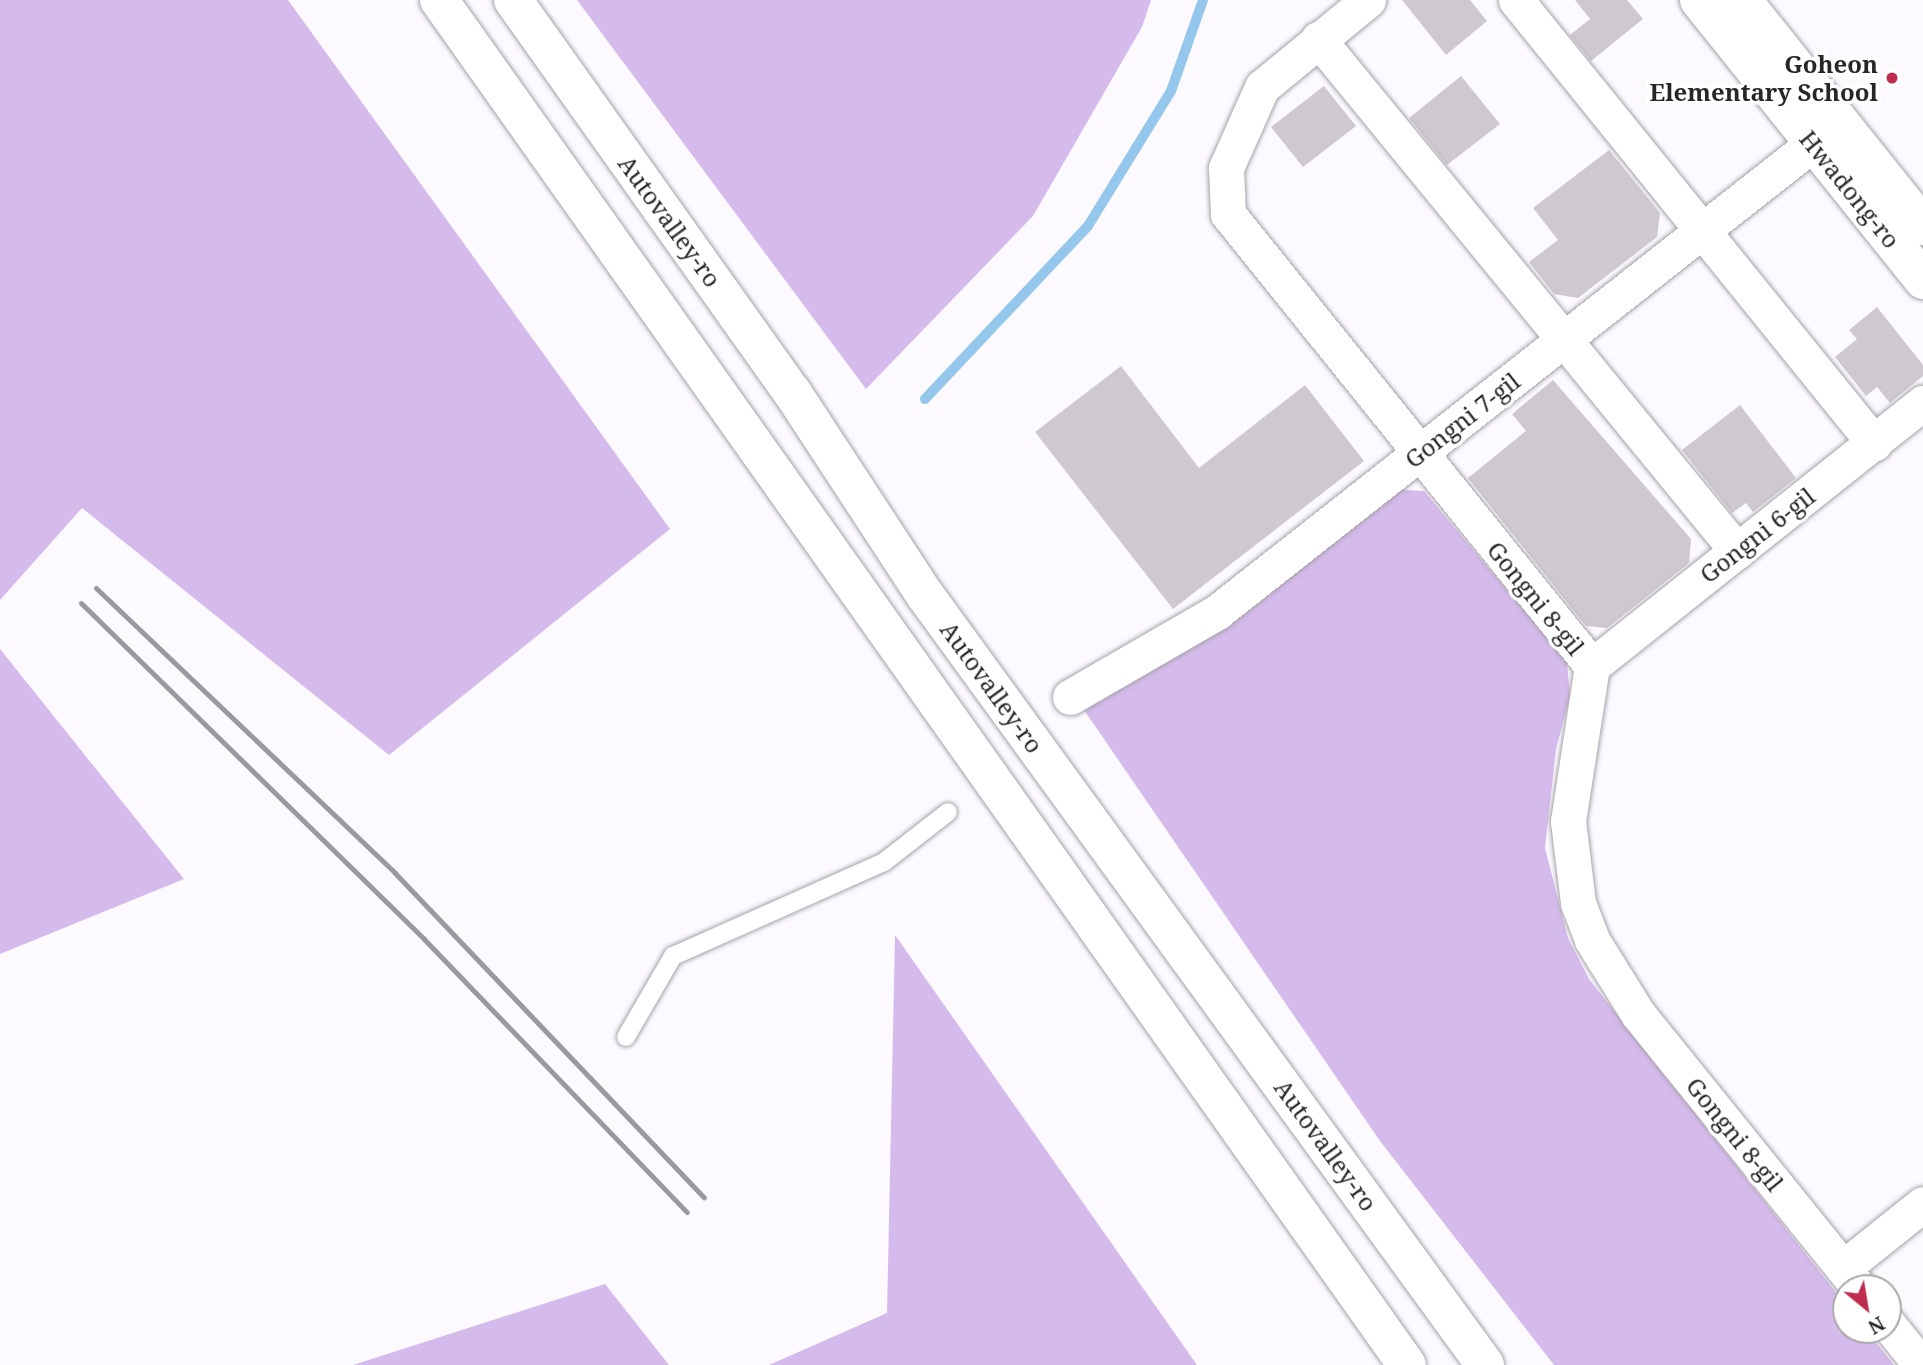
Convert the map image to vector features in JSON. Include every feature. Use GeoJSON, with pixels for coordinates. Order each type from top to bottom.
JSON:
{"type":"FeatureCollection","features":[{"type":"Feature","properties":{"kind":"main road"},"geometry":{"type":"LineString","coordinates":[[439,0],[748,431],[849,582],[1407,1365]]}},
{"type":"Feature","properties":{"kind":"main road","name":"Autovalley-ro"},"geometry":{"type":"LineString","coordinates":[[513,0],[792,392],[898,556],[1485,1365]]}},
{"type":"Feature","properties":{"kind":"main road","name":"Hwadong-ro"},"geometry":{"type":"LineString","coordinates":[[1699,0],[1827,133],[1923,226]]}},
{"type":"Feature","properties":{"kind":"main road","name":"Hwadong-ro"},"geometry":{"type":"LineString","coordinates":[[1742,0],[1923,280]]}},
{"type":"Feature","properties":{"kind":"street","name":"Gongni 8-gil"},"geometry":{"type":"LineString","coordinates":[[1368,0],[1262,87],[1226,168],[1224,199],[1234,225],[1592,666],[1568,821],[1570,865],[1592,940],[1638,1014],[1848,1274]]}},
{"type":"Feature","properties":{"kind":"street"},"geometry":{"type":"LineString","coordinates":[[1516,0],[1874,443]]}},
{"type":"Feature","properties":{"kind":"street"},"geometry":{"type":"LineString","coordinates":[[1318,39],[1737,551]]}},
{"type":"Feature","properties":{"kind":"street","name":"Gongni 7-gil"},"geometry":{"type":"LineString","coordinates":[[1070,697],[1217,612],[1827,133]]}},
{"type":"Feature","properties":{"kind":"street","name":"Gongni 6-gil"},"geometry":{"type":"LineString","coordinates":[[1592,666],[1923,403]]}},
{"type":"Feature","properties":{"kind":"street"},"geometry":{"type":"LineString","coordinates":[[1855,1274],[1923,1204]]}},
{"type":"Feature","properties":{"kind":"street"},"geometry":{"type":"LineString","coordinates":[[1902,1341],[1921,1365]]}},
{"type":"Feature","properties":{"kind":"lane"},"geometry":{"type":"LineString","coordinates":[[626,1038],[673,956],[884,862],[948,812]]}},
{"type":"Feature","properties":{"kind":"shaded area"},"geometry":{"type":"Polygon","coordinates":[[[0,0],[288,0],[670,529],[389,755],[82,508],[0,600],[0,0]]]}},
{"type":"Feature","properties":{"kind":"shaded area"},"geometry":{"type":"Polygon","coordinates":[[[577,0],[1151,0],[1142,27],[1033,216],[866,389],[577,0]]]}},
{"type":"Feature","properties":{"kind":"shaded area"},"geometry":{"type":"Polygon","coordinates":[[[1393,489],[1424,491],[1567,662],[1570,697],[1556,749],[1545,848],[1568,938],[1589,979],[1832,1287],[1832,1344],[1877,1344],[1894,1365],[1554,1365],[1380,1141],[1084,710],[1226,625],[1393,489]]]}},
{"type":"Feature","properties":{"kind":"shaded area"},"geometry":{"type":"Polygon","coordinates":[[[0,649],[184,879],[0,954],[0,649]]]}},
{"type":"Feature","properties":{"kind":"shaded area"},"geometry":{"type":"Polygon","coordinates":[[[895,935],[1197,1365],[769,1365],[887,1313],[895,935]]]}},
{"type":"Feature","properties":{"kind":"shaded area"},"geometry":{"type":"Polygon","coordinates":[[[605,1284],[669,1365],[353,1365],[605,1284]]]}},
{"type":"Feature","properties":{"kind":"building"},"geometry":{"type":"Polygon","coordinates":[[[1402,0],[1470,0],[1487,21],[1446,55],[1402,0]]]}},
{"type":"Feature","properties":{"kind":"building"},"geometry":{"type":"Polygon","coordinates":[[[1575,0],[1627,0],[1643,19],[1591,61],[1570,35],[1590,19],[1575,0]]]}},
{"type":"Feature","properties":{"kind":"building"},"geometry":{"type":"Polygon","coordinates":[[[1461,76],[1500,124],[1447,165],[1409,118],[1461,76]]]}},
{"type":"Feature","properties":{"kind":"building"},"geometry":{"type":"Polygon","coordinates":[[[1324,86],[1356,126],[1303,167],[1271,127],[1324,86]]]}},
{"type":"Feature","properties":{"kind":"building"},"geometry":{"type":"Polygon","coordinates":[[[1609,150],[1660,213],[1657,237],[1578,298],[1554,294],[1529,262],[1558,240],[1533,208],[1609,150]]]}},
{"type":"Feature","properties":{"kind":"building"},"geometry":{"type":"Polygon","coordinates":[[[1877,307],[1923,365],[1923,376],[1890,403],[1877,387],[1866,396],[1835,357],[1857,339],[1849,330],[1877,307]]]}},
{"type":"Feature","properties":{"kind":"building"},"geometry":{"type":"Polygon","coordinates":[[[1121,366],[1199,468],[1305,385],[1364,461],[1173,609],[1035,432],[1121,366]]]}},
{"type":"Feature","properties":{"kind":"building"},"geometry":{"type":"Polygon","coordinates":[[[1553,380],[1691,539],[1689,563],[1607,628],[1586,626],[1468,478],[1526,431],[1512,414],[1553,380]]]}},
{"type":"Feature","properties":{"kind":"building"},"geometry":{"type":"Polygon","coordinates":[[[1740,405],[1796,478],[1753,512],[1746,503],[1732,513],[1682,450],[1740,405]]]}},
{"type":"Feature","properties":{"kind":"waterway"},"geometry":{"type":"LineString","coordinates":[[925,399],[1088,226],[1171,91],[1203,0]]}},
{"type":"Feature","properties":{"kind":"railway"},"geometry":{"type":"LineString","coordinates":[[96,588],[395,873],[704,1198]]}},
{"type":"Feature","properties":{"kind":"railway"},"geometry":{"type":"LineString","coordinates":[[81,603],[424,939],[687,1212]]}},
{"type":"Feature","properties":{"kind":"place","name":"Goheon Elementary School"},"geometry":{"type":"Point","coordinates":[1892,78]}}]}
